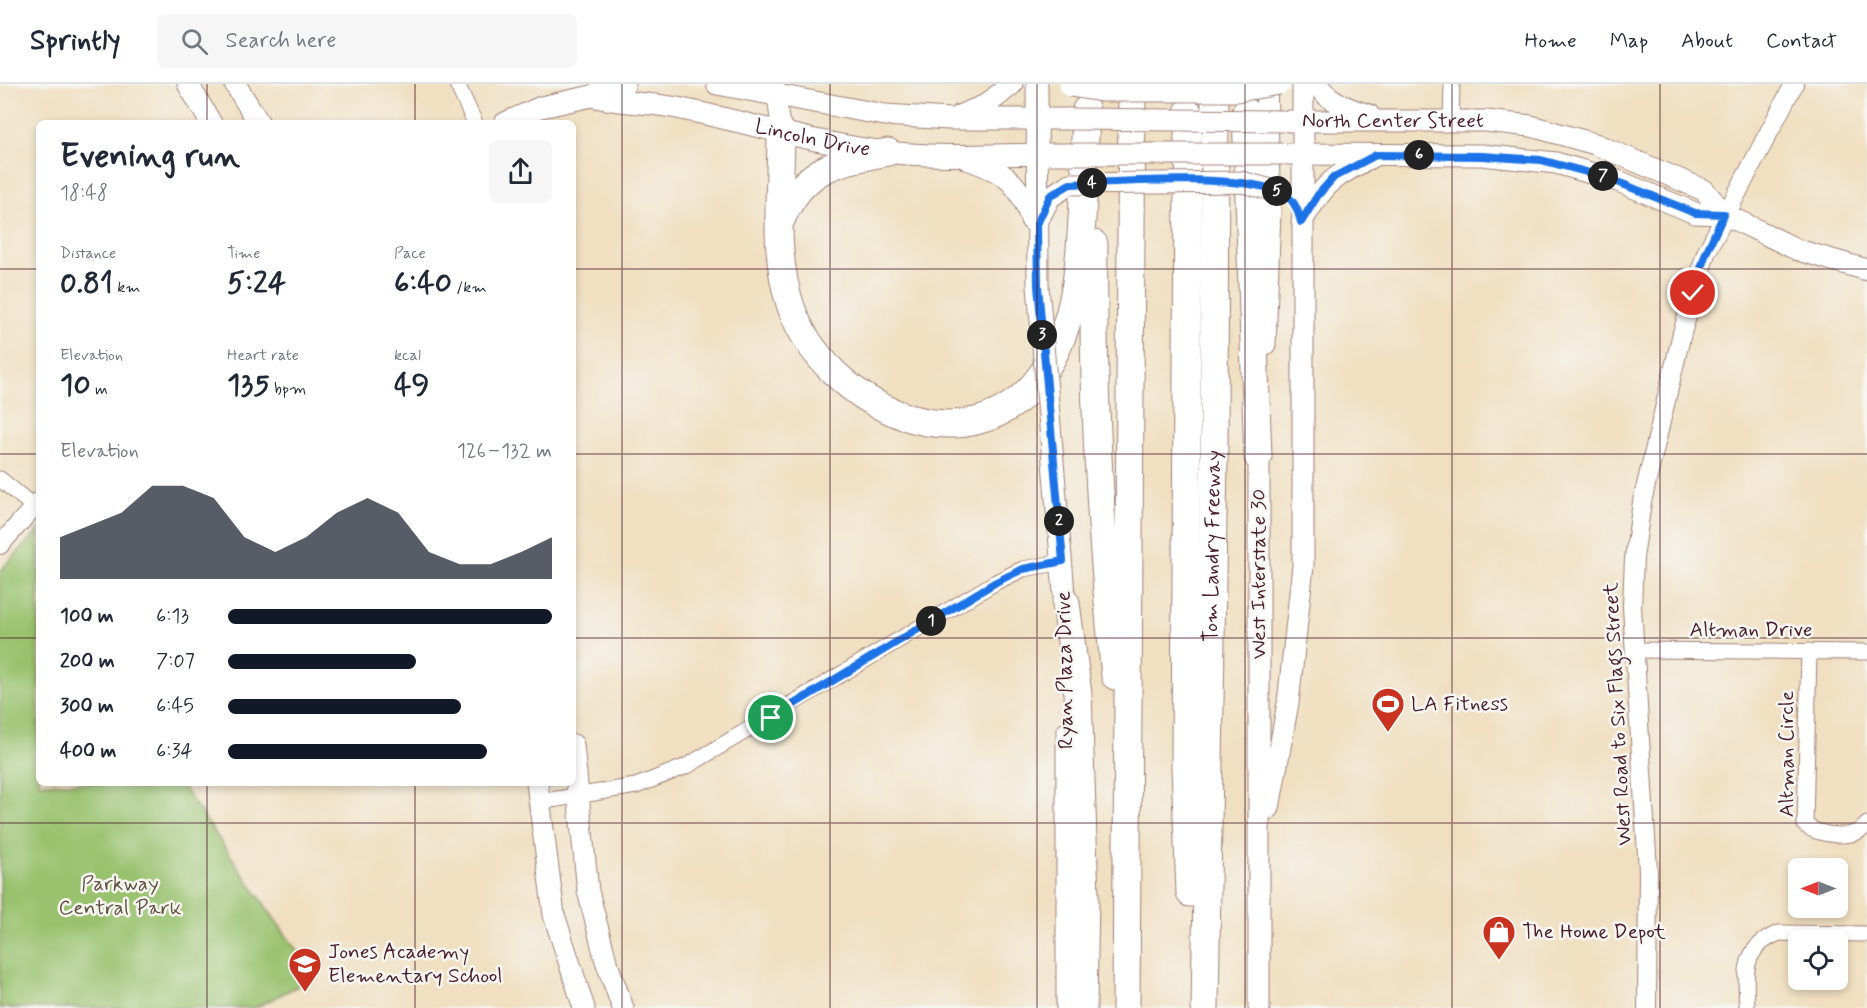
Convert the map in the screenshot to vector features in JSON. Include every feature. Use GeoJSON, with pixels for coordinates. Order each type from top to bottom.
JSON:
{"type":"FeatureCollection","features":[{"type":"Feature","properties":{"kind":"highway"},"geometry":{"type":"LineString","coordinates":[[1125,1008],[1132,84]]}},
{"type":"Feature","properties":{"kind":"highway","name":"Tom Landry Freeway"},"geometry":{"type":"LineString","coordinates":[[1205,1008],[1214,447],[1215,84]]}},
{"type":"Feature","properties":{"kind":"highway"},"geometry":{"type":"LineString","coordinates":[[1250,95],[1258,457]]}},
{"type":"Feature","properties":{"kind":"highway"},"geometry":{"type":"LineString","coordinates":[[781,131],[783,278],[791,308],[805,337],[825,364],[844,384],[891,412],[907,419],[938,423],[963,422],[992,415],[1020,398],[1041,376],[1062,338],[1072,295],[1080,236],[1084,97]]}},
{"type":"Feature","properties":{"kind":"highway"},"geometry":{"type":"LineString","coordinates":[[1188,98],[1185,768],[1191,1008]]}},
{"type":"Feature","properties":{"kind":"highway"},"geometry":{"type":"LineString","coordinates":[[781,221],[789,202],[803,183],[826,166],[888,152]]}},
{"type":"Feature","properties":{"kind":"highway"},"geometry":{"type":"LineString","coordinates":[[1083,170],[1107,602],[1127,809]]}},
{"type":"Feature","properties":{"kind":"highway"},"geometry":{"type":"LineString","coordinates":[[1066,603],[1078,694],[1085,896],[1083,1008]]}},
{"type":"Feature","properties":{"kind":"main road"},"geometry":{"type":"LineString","coordinates":[[188,84],[210,120]]}},
{"type":"Feature","properties":{"kind":"main road"},"geometry":{"type":"LineString","coordinates":[[235,84],[256,120]]}},
{"type":"Feature","properties":{"kind":"main road","name":"Lincoln Drive"},"geometry":{"type":"LineString","coordinates":[[512,120],[541,107],[592,96],[609,86],[625,84]]}},
{"type":"Feature","properties":{"kind":"main road","name":"Lincoln Drive"},"geometry":{"type":"LineString","coordinates":[[717,84],[775,89],[885,115],[950,119],[1038,119]]}},
{"type":"Feature","properties":{"kind":"main road"},"geometry":{"type":"LineString","coordinates":[[950,119],[986,105],[1012,84]]}},
{"type":"Feature","properties":{"kind":"main road","name":"Ryan Plaza Drive"},"geometry":{"type":"LineString","coordinates":[[1037,84],[1038,286],[1066,603],[1067,1008]]}},
{"type":"Feature","properties":{"kind":"main road"},"geometry":{"type":"LineString","coordinates":[[1084,97],[1101,92],[1238,92],[1279,84]]}},
{"type":"Feature","properties":{"kind":"main road"},"geometry":{"type":"LineString","coordinates":[[1284,150],[1303,84]]}},
{"type":"Feature","properties":{"kind":"main road"},"geometry":{"type":"LineString","coordinates":[[1317,84],[1326,96],[1345,108],[1389,122]]}},
{"type":"Feature","properties":{"kind":"main road"},"geometry":{"type":"LineString","coordinates":[[1250,95],[1284,150],[1301,222],[1303,566],[1288,703],[1260,862]]}},
{"type":"Feature","properties":{"kind":"main road","name":"Lincoln Drive"},"geometry":{"type":"LineString","coordinates":[[592,96],[614,102],[654,104],[888,152],[1037,153]]}},
{"type":"Feature","properties":{"kind":"main road","name":"North Center Street"},"geometry":{"type":"LineString","coordinates":[[1038,119],[1084,97],[1293,121],[1486,121],[1531,126],[1595,144],[1704,190],[1724,214]]}},
{"type":"Feature","properties":{"kind":"main road","name":"North Center Street"},"geometry":{"type":"LineString","coordinates":[[1037,153],[1083,170],[1284,150],[1541,160],[1605,177],[1695,213],[1724,214],[1798,250],[1867,270]]}},
{"type":"Feature","properties":{"kind":"main road","name":"West Interstate 30"},"geometry":{"type":"LineString","coordinates":[[1259,1008],[1258,457],[1270,223],[1284,150]]}},
{"type":"Feature","properties":{"kind":"main road"},"geometry":{"type":"LineString","coordinates":[[952,154],[995,169],[1008,178],[1026,202],[1037,231]]}},
{"type":"Feature","properties":{"kind":"main road"},"geometry":{"type":"LineString","coordinates":[[1301,222],[1318,195],[1334,177],[1376,155]]}},
{"type":"Feature","properties":{"kind":"main road"},"geometry":{"type":"LineString","coordinates":[[1037,231],[1050,196],[1083,170],[1242,182],[1282,193],[1294,204],[1301,222]]}},
{"type":"Feature","properties":{"kind":"main road"},"geometry":{"type":"LineString","coordinates":[[576,770],[588,891],[606,961],[623,1008]]}},
{"type":"Feature","properties":{"kind":"main road"},"geometry":{"type":"LineString","coordinates":[[538,792],[554,915],[584,1008]]}},
{"type":"Feature","properties":{"kind":"street"},"geometry":{"type":"LineString","coordinates":[[457,84],[474,120]]}},
{"type":"Feature","properties":{"kind":"street"},"geometry":{"type":"LineString","coordinates":[[1451,122],[1452,84]]}},
{"type":"Feature","properties":{"kind":"street","name":"West Road to Six Flags Street"},"geometry":{"type":"LineString","coordinates":[[1647,1008],[1648,871],[1634,650],[1634,558],[1642,502],[1693,293],[1706,253],[1724,214],[1794,84]]}},
{"type":"Feature","properties":{"kind":"street"},"geometry":{"type":"LineString","coordinates":[[775,89],[781,131]]}},
{"type":"Feature","properties":{"kind":"street"},"geometry":{"type":"LineString","coordinates":[[0,479],[36,503]]}},
{"type":"Feature","properties":{"kind":"street"},"geometry":{"type":"LineString","coordinates":[[0,545],[36,505]]}},
{"type":"Feature","properties":{"kind":"street"},"geometry":{"type":"LineString","coordinates":[[538,792],[579,796],[652,782],[687,766],[996,582],[1023,569],[1063,561]]}},
{"type":"Feature","properties":{"kind":"street","name":"Altman Drive"},"geometry":{"type":"LineString","coordinates":[[1634,650],[1867,652]]}},
{"type":"Feature","properties":{"kind":"street","name":"Altman Circle"},"geometry":{"type":"LineString","coordinates":[[1809,651],[1805,825],[1814,832],[1852,834],[1867,824]]}},
{"type":"Feature","properties":{"kind":"street"},"geometry":{"type":"LineString","coordinates":[[1747,1008],[1746,969],[1757,945],[1779,933],[1867,934]]}},
{"type":"Feature","properties":{"kind":"green space","name":"Parkway Central Park"},"geometry":{"type":"Polygon","coordinates":[[[36,533],[36,786],[182,786],[315,977],[255,1008],[0,1008],[0,571],[36,533]]]}},
{"type":"Feature","properties":{"kind":"place","name":"LA Fitness"},"geometry":{"type":"Point","coordinates":[1388,733]}},
{"type":"Feature","properties":{"kind":"place","name":"The Home Depot"},"geometry":{"type":"Point","coordinates":[1499,961]}},
{"type":"Feature","properties":{"kind":"place","name":"Jones Academy Elementary School"},"geometry":{"type":"Point","coordinates":[305,993]}},
{"type":"Feature","properties":{"kind":"route"},"geometry":{"type":"LineString","coordinates":[[771,718],[1011,573],[1063,561],[1036,262],[1037,224],[1044,204],[1061,188],[1070,184],[1106,182],[1252,183],[1289,197],[1298,211],[1301,222],[1318,195],[1334,177],[1376,155],[1482,156],[1541,160],[1572,166],[1605,177],[1695,213],[1724,214],[1706,253],[1693,293]]}}]}
